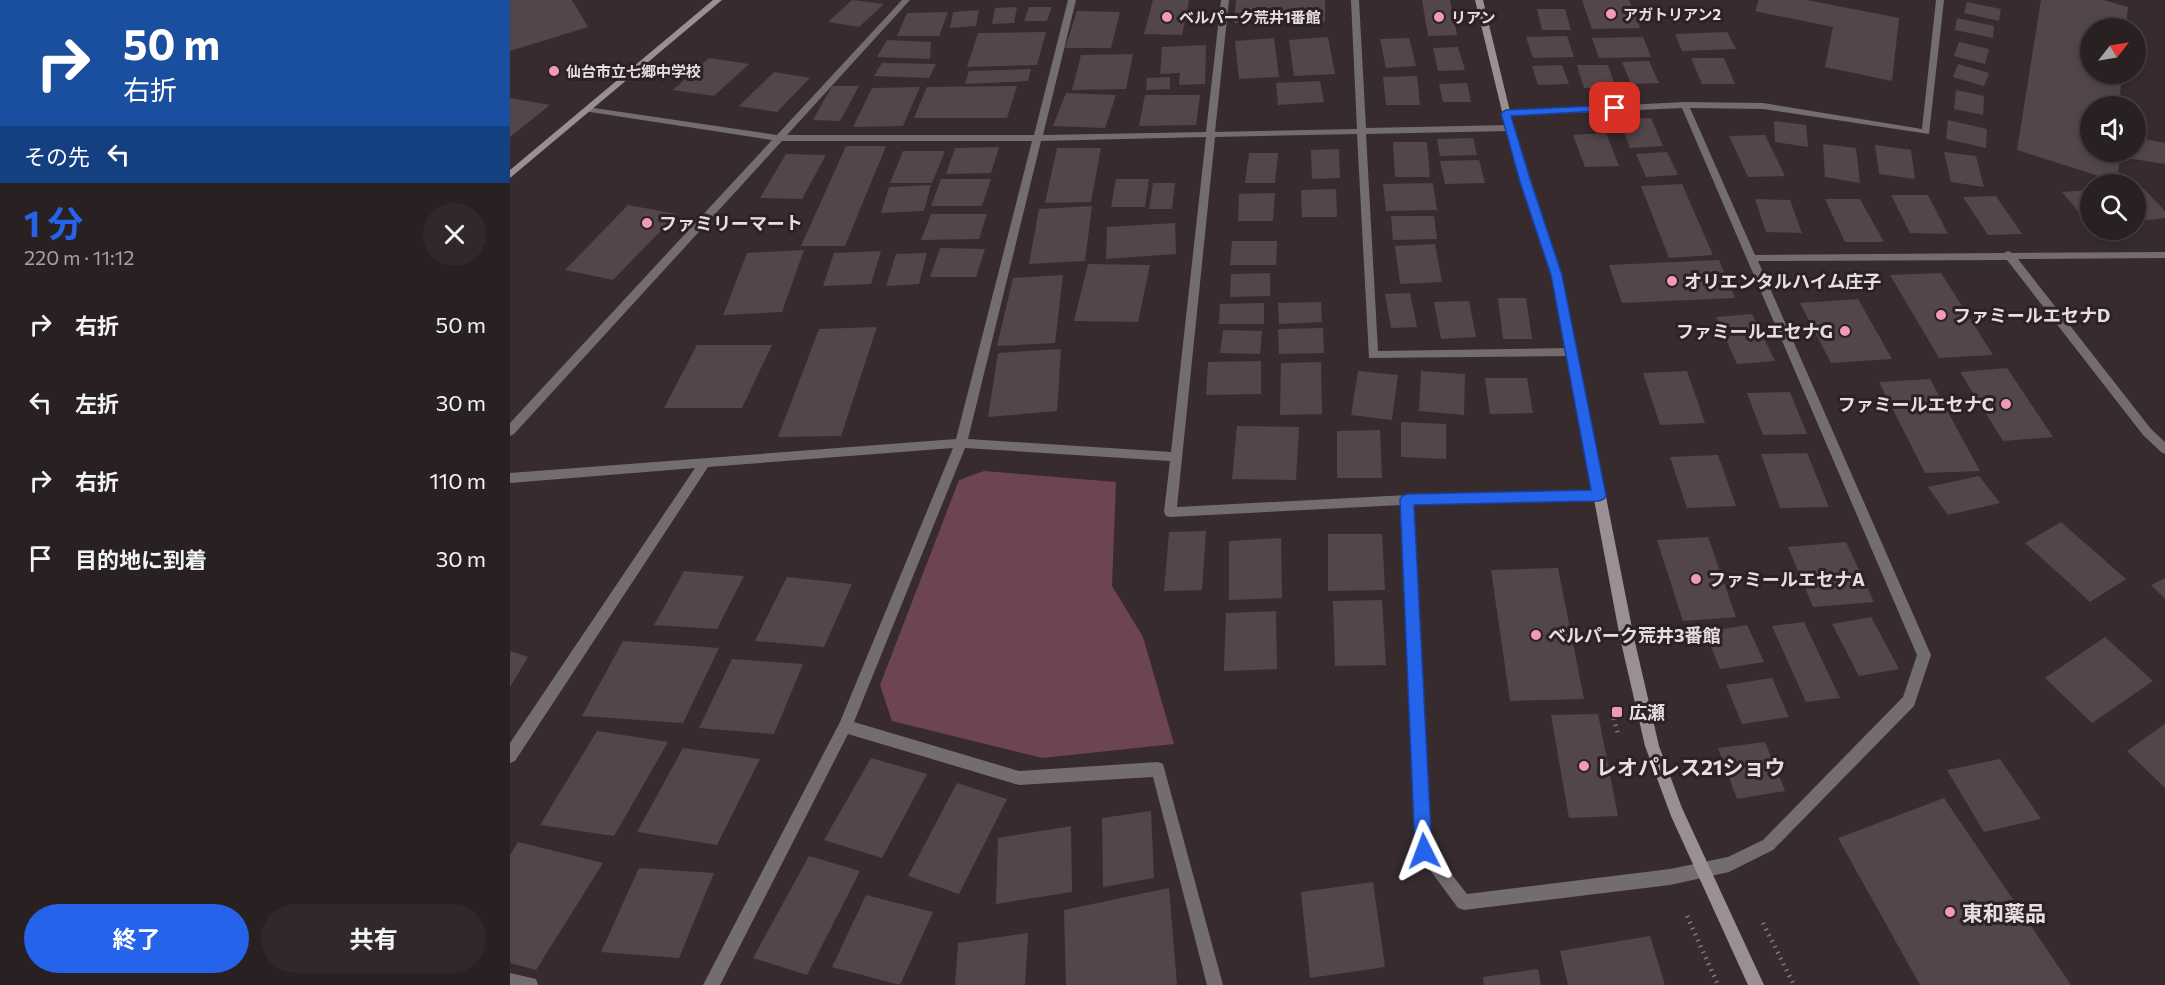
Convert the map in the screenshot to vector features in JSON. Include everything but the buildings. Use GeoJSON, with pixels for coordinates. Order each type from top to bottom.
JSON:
{"type":"FeatureCollection","features":[{"type":"Feature","properties":{"kind":"street"},"geometry":{"type":"LineString","coordinates":[[510,175],[718,0]]}},
{"type":"Feature","properties":{"kind":"street"},"geometry":{"type":"LineString","coordinates":[[510,431],[906,0]]}},
{"type":"Feature","properties":{"kind":"street"},"geometry":{"type":"LineString","coordinates":[[711,985],[845,726],[961,443],[1072,0]]}},
{"type":"Feature","properties":{"kind":"street"},"geometry":{"type":"LineString","coordinates":[[1225,0],[1170,512],[1407,500],[1599,495]]}},
{"type":"Feature","properties":{"kind":"street"},"geometry":{"type":"LineString","coordinates":[[1355,0],[1373,355],[1571,352]]}},
{"type":"Feature","properties":{"kind":"street"},"geometry":{"type":"LineString","coordinates":[[1479,0],[1510,128],[1557,275],[1599,495],[1652,747],[1701,869],[1756,985]]}},
{"type":"Feature","properties":{"kind":"street"},"geometry":{"type":"LineString","coordinates":[[1506,113],[1685,105],[1763,106],[1926,132],[1940,0]]}},
{"type":"Feature","properties":{"kind":"street"},"geometry":{"type":"LineString","coordinates":[[1407,500],[1424,851],[1464,902],[1670,877],[1729,864],[1768,845],[1908,701],[1924,655],[1685,105]]}},
{"type":"Feature","properties":{"kind":"street"},"geometry":{"type":"LineString","coordinates":[[590,109],[778,138],[1038,138],[1510,128]]}},
{"type":"Feature","properties":{"kind":"street"},"geometry":{"type":"LineString","coordinates":[[1752,258],[2008,254],[2165,255]]}},
{"type":"Feature","properties":{"kind":"street"},"geometry":{"type":"LineString","coordinates":[[2008,254],[2147,432],[2165,449]]}},
{"type":"Feature","properties":{"kind":"street"},"geometry":{"type":"LineString","coordinates":[[510,478],[961,443],[1176,457]]}},
{"type":"Feature","properties":{"kind":"street"},"geometry":{"type":"LineString","coordinates":[[510,756],[704,464]]}},
{"type":"Feature","properties":{"kind":"street"},"geometry":{"type":"LineString","coordinates":[[845,726],[1019,778],[1158,769],[1215,985]]}},
{"type":"Feature","properties":{"kind":"street"},"geometry":{"type":"LineString","coordinates":[[510,981],[530,985]]}},
{"type":"Feature","properties":{"kind":"path"},"geometry":{"type":"LineString","coordinates":[[1687,916],[1718,985]]}},
{"type":"Feature","properties":{"kind":"path"},"geometry":{"type":"LineString","coordinates":[[1763,923],[1794,985]]}},
{"type":"Feature","properties":{"kind":"shaded area"},"geometry":{"type":"Polygon","coordinates":[[[984,471],[1116,482],[1112,586],[1143,637],[1174,744],[1042,758],[892,721],[880,685],[959,480],[984,471]]]}},
{"type":"Feature","properties":{"kind":"place","name":"アガトリアン2"},"geometry":{"type":"Point","coordinates":[1611,14]}},
{"type":"Feature","properties":{"kind":"place","name":"ベルパーク荒井1番館"},"geometry":{"type":"Point","coordinates":[1167,17]}},
{"type":"Feature","properties":{"kind":"place","name":"リアン"},"geometry":{"type":"Point","coordinates":[1439,17]}},
{"type":"Feature","properties":{"kind":"place","name":"仙台市立七郷中学校"},"geometry":{"type":"Point","coordinates":[554,71]}},
{"type":"Feature","properties":{"kind":"place","name":"ファミリーマート"},"geometry":{"type":"Point","coordinates":[647,223]}},
{"type":"Feature","properties":{"kind":"place","name":"オリエンタルハイム庄子"},"geometry":{"type":"Point","coordinates":[1672,281]}},
{"type":"Feature","properties":{"kind":"place","name":"ファミールエセナD"},"geometry":{"type":"Point","coordinates":[1941,315]}},
{"type":"Feature","properties":{"kind":"place","name":"ファミールエセナG"},"geometry":{"type":"Point","coordinates":[1845,331]}},
{"type":"Feature","properties":{"kind":"place","name":"ファミールエセナC"},"geometry":{"type":"Point","coordinates":[2006,404]}},
{"type":"Feature","properties":{"kind":"place","name":"ファミールエセナA"},"geometry":{"type":"Point","coordinates":[1696,579]}},
{"type":"Feature","properties":{"kind":"place","name":"ベルパーク荒井3番館"},"geometry":{"type":"Point","coordinates":[1536,635]}},
{"type":"Feature","properties":{"kind":"place","name":"広瀬"},"geometry":{"type":"Point","coordinates":[1617,712]}},
{"type":"Feature","properties":{"kind":"place","name":"レオパレス21ショウ"},"geometry":{"type":"Point","coordinates":[1584,766]}},
{"type":"Feature","properties":{"kind":"place","name":"東和薬品"},"geometry":{"type":"Point","coordinates":[1950,912]}},
{"type":"Feature","properties":{"kind":"route"},"geometry":{"type":"LineString","coordinates":[[1424,851],[1407,500],[1599,495],[1557,275],[1525,182],[1506,113],[1615,108]]}}]}
